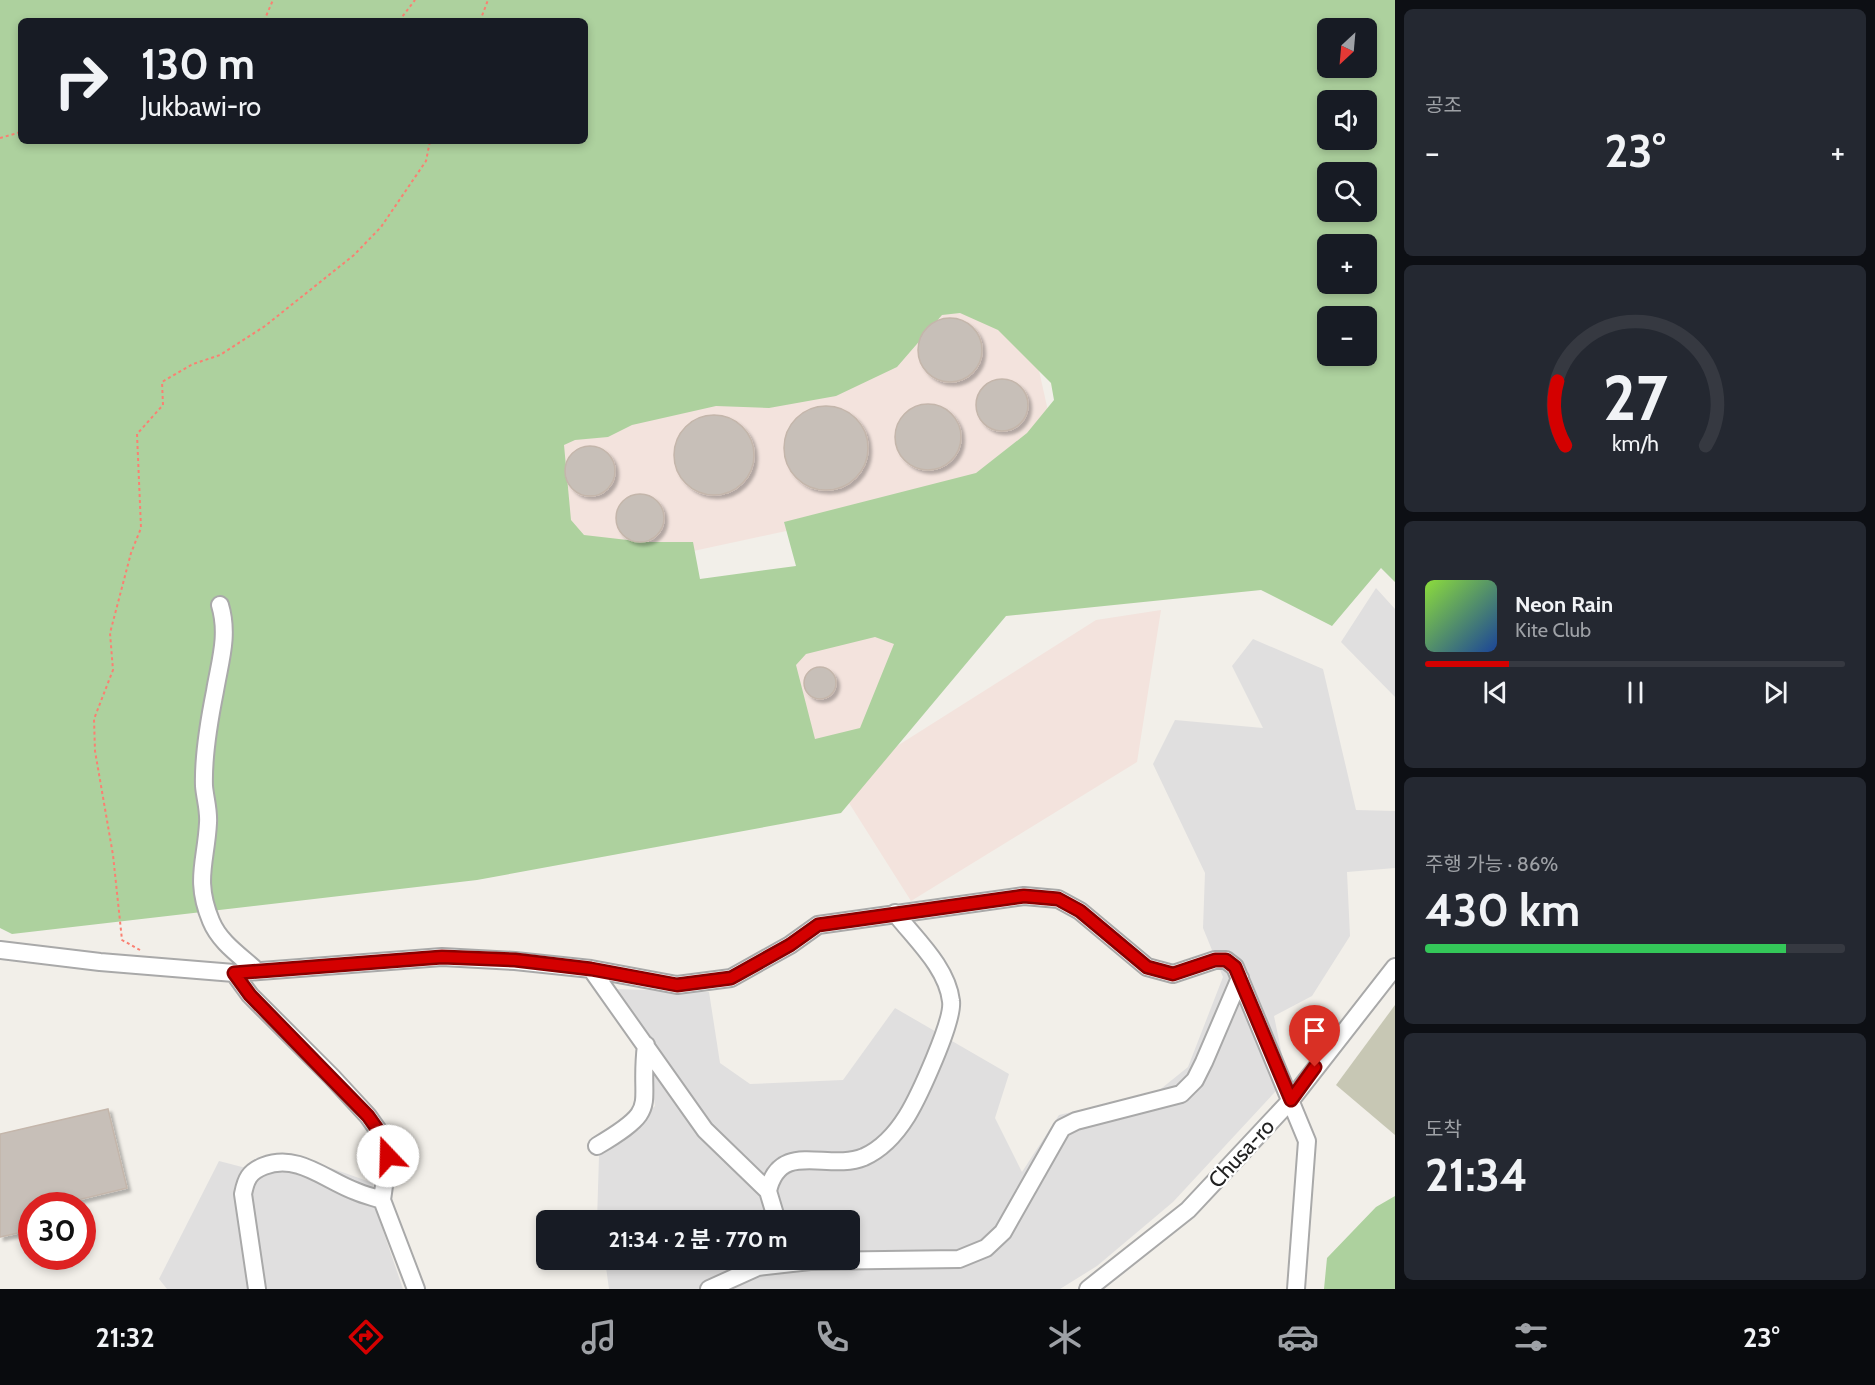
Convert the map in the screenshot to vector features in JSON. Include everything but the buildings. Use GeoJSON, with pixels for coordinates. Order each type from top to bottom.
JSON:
{"type":"FeatureCollection","features":[{"type":"Feature","properties":{"kind":"street"},"geometry":{"type":"LineString","coordinates":[[220,605],[225,621],[224,640],[204,771],[208,819],[201,866],[204,902],[218,934],[257,971]]}},
{"type":"Feature","properties":{"kind":"street"},"geometry":{"type":"LineString","coordinates":[[0,950],[100,963],[234,973],[442,957],[515,960],[591,969],[677,985],[731,978],[790,945],[818,925],[895,913],[976,905],[1024,896],[1058,899],[1080,911],[1147,967],[1173,974],[1215,960],[1226,960],[1235,967],[1307,1141],[1296,1289]]}},
{"type":"Feature","properties":{"kind":"street"},"geometry":{"type":"LineString","coordinates":[[774,1210],[768,1191],[771,1176],[786,1162],[800,1159],[828,1163],[863,1157],[884,1144],[906,1117],[921,1088],[947,1023],[952,1004],[940,971],[895,913]]}},
{"type":"Feature","properties":{"kind":"street","name":"Chusa-ro"},"geometry":{"type":"LineString","coordinates":[[1088,1289],[1188,1210],[1291,1100],[1395,967]]}},
{"type":"Feature","properties":{"kind":"street"},"geometry":{"type":"LineString","coordinates":[[591,969],[705,1130],[768,1191]]}},
{"type":"Feature","properties":{"kind":"street"},"geometry":{"type":"LineString","coordinates":[[234,973],[250,995],[368,1116],[385,1140],[388,1156],[382,1200],[416,1289]]}},
{"type":"Feature","properties":{"kind":"street"},"geometry":{"type":"LineString","coordinates":[[860,1260],[959,1259],[986,1248],[1003,1232],[1062,1128],[1076,1121],[1181,1094],[1195,1080],[1240,978]]}},
{"type":"Feature","properties":{"kind":"street"},"geometry":{"type":"LineString","coordinates":[[597,1146],[627,1128],[640,1114],[646,1101],[643,1063],[645,1045]]}},
{"type":"Feature","properties":{"kind":"street"},"geometry":{"type":"LineString","coordinates":[[257,1289],[243,1194],[245,1180],[255,1170],[275,1162],[304,1166],[353,1191],[382,1200]]}},
{"type":"Feature","properties":{"kind":"street"},"geometry":{"type":"LineString","coordinates":[[709,1289],[751,1270]]}},
{"type":"Feature","properties":{"kind":"path"},"geometry":{"type":"LineString","coordinates":[[265,18],[273,0]]}},
{"type":"Feature","properties":{"kind":"path"},"geometry":{"type":"LineString","coordinates":[[401,18],[415,0]]}},
{"type":"Feature","properties":{"kind":"path"},"geometry":{"type":"LineString","coordinates":[[481,18],[488,0]]}},
{"type":"Feature","properties":{"kind":"path"},"geometry":{"type":"LineString","coordinates":[[0,138],[18,133]]}},
{"type":"Feature","properties":{"kind":"path"},"geometry":{"type":"LineString","coordinates":[[141,951],[122,940],[113,855],[94,751],[93,719],[113,670],[110,633],[131,553],[141,528],[137,434],[163,405],[162,382],[193,364],[220,355],[265,326],[354,255],[381,227],[426,161],[429,144]]}},
{"type":"Feature","properties":{"kind":"shaded area"},"geometry":{"type":"Polygon","coordinates":[[[957,291],[1034,348],[1050,420],[971,491],[610,569],[563,547],[540,469],[577,420],[957,291]]]}},
{"type":"Feature","properties":{"kind":"shaded area"},"geometry":{"type":"Polygon","coordinates":[[[1376,588],[1395,609],[1395,697],[1341,642],[1376,588]]]}},
{"type":"Feature","properties":{"kind":"shaded area"},"geometry":{"type":"Polygon","coordinates":[[[1161,610],[1137,762],[911,901],[837,784],[1096,620],[1161,610]]]}},
{"type":"Feature","properties":{"kind":"shaded area"},"geometry":{"type":"Polygon","coordinates":[[[824,625],[907,631],[866,741],[810,749],[773,668],[824,625]]]}},
{"type":"Feature","properties":{"kind":"shaded area"},"geometry":{"type":"Polygon","coordinates":[[[1253,639],[1323,669],[1356,810],[1395,811],[1395,868],[1347,872],[1350,936],[1312,996],[1274,1016],[1287,1079],[1173,1202],[1097,1266],[1060,1289],[609,1289],[606,1270],[860,1270],[860,1210],[597,1210],[599,1156],[655,1106],[650,1072],[650,1042],[616,989],[709,992],[720,1063],[750,1084],[843,1080],[895,1008],[1009,1074],[995,1118],[1022,1172],[1059,1115],[1157,1092],[1188,1067],[1223,977],[1203,928],[1205,873],[1153,764],[1175,720],[1263,728],[1232,666],[1253,639]]]}},
{"type":"Feature","properties":{"kind":"shaded area"},"geometry":{"type":"Polygon","coordinates":[[[1395,1005],[1395,1135],[1336,1085],[1395,1005]]]}},
{"type":"Feature","properties":{"kind":"shaded area"},"geometry":{"type":"Polygon","coordinates":[[[297,1156],[373,1183],[377,1213],[403,1289],[167,1289],[159,1279],[219,1161],[246,1168],[258,1157],[297,1156]]]}},
{"type":"Feature","properties":{"kind":"green space"},"geometry":{"type":"Polygon","coordinates":[[[0,0],[1395,0],[1395,582],[1381,568],[1332,626],[1261,590],[1006,616],[841,813],[477,880],[12,934],[0,928],[0,0]],[[960,313],[942,315],[897,367],[836,396],[769,408],[716,406],[632,425],[608,437],[575,440],[564,445],[571,520],[584,535],[645,542],[693,542],[700,579],[796,566],[784,522],[976,473],[1027,433],[1054,400],[1051,383],[998,330],[960,313]],[[875,637],[806,654],[796,665],[815,739],[860,728],[894,644],[875,637]]]}},
{"type":"Feature","properties":{"kind":"green space"},"geometry":{"type":"Polygon","coordinates":[[[1395,1196],[1395,1289],[1324,1289],[1327,1258],[1376,1207],[1395,1196]]]}},
{"type":"Feature","properties":{"kind":"route"},"geometry":{"type":"LineString","coordinates":[[388,1156],[385,1140],[368,1116],[250,995],[234,973],[442,957],[515,960],[591,969],[677,985],[731,978],[790,945],[818,925],[895,913],[976,905],[1024,896],[1058,899],[1080,911],[1147,967],[1173,974],[1188,971],[1215,960],[1226,960],[1235,967],[1291,1100],[1315,1067]]}}]}
